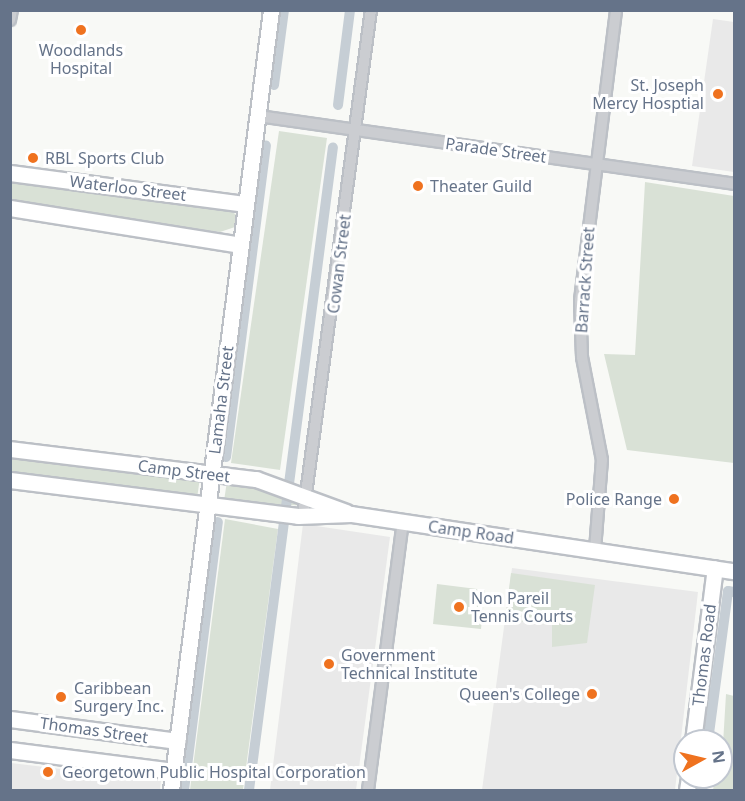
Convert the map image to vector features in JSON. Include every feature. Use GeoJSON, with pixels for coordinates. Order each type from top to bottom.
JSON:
{"type":"FeatureCollection","features":[{"type":"Feature","properties":{"kind":"street"},"geometry":{"type":"LineString","coordinates":[[10,20],[12,10]]}},
{"type":"Feature","properties":{"kind":"street","name":"Lamaha Street"},"geometry":{"type":"LineString","coordinates":[[171,790],[217,506],[241,245],[271,10]]}},
{"type":"Feature","properties":{"kind":"street","name":"Cowan Street"},"geometry":{"type":"LineString","coordinates":[[301,516],[371,10]]}},
{"type":"Feature","properties":{"kind":"street","name":"Barrack Street"},"geometry":{"type":"LineString","coordinates":[[595,550],[602,460],[580,331],[595,164],[616,10]]}},
{"type":"Feature","properties":{"kind":"street","name":"Parade Street"},"geometry":{"type":"LineString","coordinates":[[258,116],[735,184]]}},
{"type":"Feature","properties":{"kind":"street","name":"Waterloo Street"},"geometry":{"type":"LineString","coordinates":[[10,173],[246,204]]}},
{"type":"Feature","properties":{"kind":"street"},"geometry":{"type":"LineString","coordinates":[[10,207],[241,245]]}},
{"type":"Feature","properties":{"kind":"street","name":"Camp Street"},"geometry":{"type":"LineString","coordinates":[[10,449],[220,474],[282,486],[351,514]]}},
{"type":"Feature","properties":{"kind":"street","name":"Camp Street"},"geometry":{"type":"LineString","coordinates":[[10,480],[217,506]]}},
{"type":"Feature","properties":{"kind":"street","name":"Camp Road"},"geometry":{"type":"LineString","coordinates":[[217,506],[301,516],[351,514],[735,571]]}},
{"type":"Feature","properties":{"kind":"street"},"geometry":{"type":"LineString","coordinates":[[368,790],[403,522]]}},
{"type":"Feature","properties":{"kind":"street","name":"Thomas Road"},"geometry":{"type":"LineString","coordinates":[[695,729],[715,568]]}},
{"type":"Feature","properties":{"kind":"street","name":"Thomas Street"},"geometry":{"type":"LineString","coordinates":[[10,719],[178,741]]}},
{"type":"Feature","properties":{"kind":"street","name":"Thomas Street"},"geometry":{"type":"LineString","coordinates":[[10,750],[174,771]]}},
{"type":"Feature","properties":{"kind":"shaded area","name":"St. Joseph Mercy Hosptial"},"geometry":{"type":"Polygon","coordinates":[[[713,19],[734,22],[734,172],[692,166],[713,19]]]}},
{"type":"Feature","properties":{"kind":"shaded area"},"geometry":{"type":"Polygon","coordinates":[[[279,131],[327,138],[280,470],[231,463],[279,131]]]}},
{"type":"Feature","properties":{"kind":"shaded area"},"geometry":{"type":"Polygon","coordinates":[[[10,180],[228,209],[238,216],[238,226],[220,232],[11,204],[10,180]]]}},
{"type":"Feature","properties":{"kind":"shaded area"},"geometry":{"type":"Polygon","coordinates":[[[645,182],[734,196],[734,463],[627,450],[604,354],[635,355],[645,182]]]}},
{"type":"Feature","properties":{"kind":"shaded area"},"geometry":{"type":"Polygon","coordinates":[[[11,454],[200,477],[197,499],[11,474],[11,454]]]}},
{"type":"Feature","properties":{"kind":"shaded area"},"geometry":{"type":"Polygon","coordinates":[[[227,481],[325,507],[224,501],[227,481]]]}},
{"type":"Feature","properties":{"kind":"shaded area"},"geometry":{"type":"Polygon","coordinates":[[[225,519],[278,529],[243,790],[190,790],[225,519]]]}},
{"type":"Feature","properties":{"kind":"shaded area","name":"Government Technical Institute"},"geometry":{"type":"Polygon","coordinates":[[[303,524],[390,537],[356,790],[270,790],[303,524]]]}},
{"type":"Feature","properties":{"kind":"shaded area"},"geometry":{"type":"Polygon","coordinates":[[[512,568],[698,592],[682,729],[673,729],[673,789],[675,790],[482,790],[512,568]]]}},
{"type":"Feature","properties":{"kind":"shaded area"},"geometry":{"type":"Polygon","coordinates":[[[511,573],[595,585],[587,643],[552,647],[552,625],[505,620],[511,573]]]}},
{"type":"Feature","properties":{"kind":"shaded area","name":"Non Pareil Tennis Courts"},"geometry":{"type":"Polygon","coordinates":[[[437,584],[485,590],[481,629],[433,624],[437,584]]]}},
{"type":"Feature","properties":{"kind":"shaded area"},"geometry":{"type":"Polygon","coordinates":[[[726,694],[734,696],[734,790],[713,790],[733,789],[733,729],[724,729],[726,694]]]}},
{"type":"Feature","properties":{"kind":"shaded area","name":"Georgetown Public Hospital Corporation"},"geometry":{"type":"Polygon","coordinates":[[[11,763],[161,781],[160,790],[11,790],[11,763]]]}},
{"type":"Feature","properties":{"kind":"waterway"},"geometry":{"type":"LineString","coordinates":[[274,85],[284,10]]}},
{"type":"Feature","properties":{"kind":"waterway"},"geometry":{"type":"LineString","coordinates":[[338,105],[350,10]]}},
{"type":"Feature","properties":{"kind":"waterway"},"geometry":{"type":"LineString","coordinates":[[226,457],[266,146]]}},
{"type":"Feature","properties":{"kind":"waterway"},"geometry":{"type":"LineString","coordinates":[[249,790],[333,147]]}},
{"type":"Feature","properties":{"kind":"waterway"},"geometry":{"type":"LineString","coordinates":[[184,790],[218,522]]}},
{"type":"Feature","properties":{"kind":"waterway"},"geometry":{"type":"LineString","coordinates":[[710,729],[728,591],[734,592]]}},
{"type":"Feature","properties":{"kind":"place","name":"Woodlands Hospital"},"geometry":{"type":"Point","coordinates":[81,30]}},
{"type":"Feature","properties":{"kind":"place","name":"St. Joseph Mercy Hosptial"},"geometry":{"type":"Point","coordinates":[718,94]}},
{"type":"Feature","properties":{"kind":"place","name":"RBL Sports Club"},"geometry":{"type":"Point","coordinates":[33,158]}},
{"type":"Feature","properties":{"kind":"place","name":"Theater Guild"},"geometry":{"type":"Point","coordinates":[418,186]}},
{"type":"Feature","properties":{"kind":"place","name":"Police Range"},"geometry":{"type":"Point","coordinates":[674,499]}},
{"type":"Feature","properties":{"kind":"place","name":"Non Pareil Tennis Courts"},"geometry":{"type":"Point","coordinates":[459,607]}},
{"type":"Feature","properties":{"kind":"place","name":"Government Technical Institute"},"geometry":{"type":"Point","coordinates":[329,664]}},
{"type":"Feature","properties":{"kind":"place","name":"Queen's College"},"geometry":{"type":"Point","coordinates":[592,694]}},
{"type":"Feature","properties":{"kind":"place","name":"Caribbean Surgery Inc."},"geometry":{"type":"Point","coordinates":[61,697]}},
{"type":"Feature","properties":{"kind":"place","name":"Georgetown Public Hospital Corporation"},"geometry":{"type":"Point","coordinates":[48,772]}}]}
